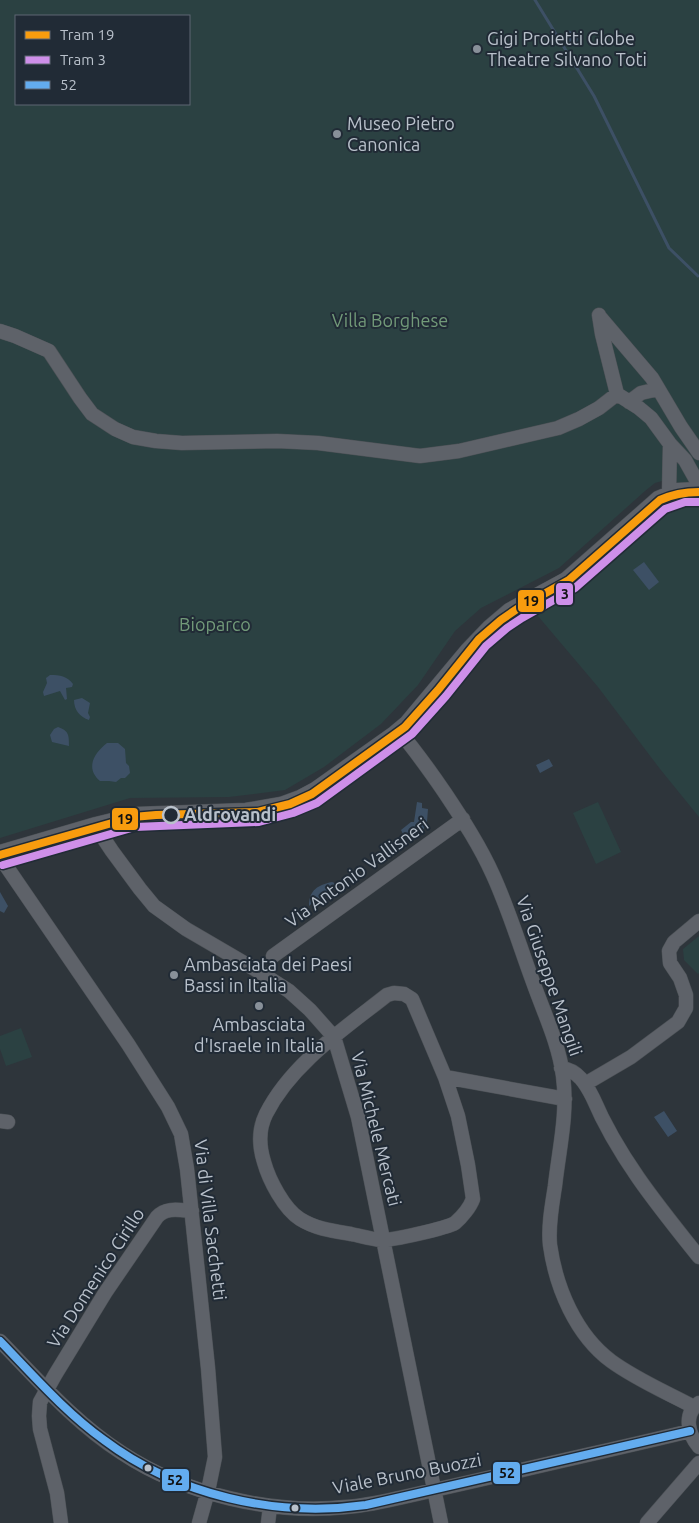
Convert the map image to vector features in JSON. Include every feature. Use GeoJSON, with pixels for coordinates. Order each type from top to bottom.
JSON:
{"type":"FeatureCollection","features":[{"type":"Feature","properties":{"kind":"street"},"geometry":{"type":"LineString","coordinates":[[699,452],[646,371],[598,313],[617,394],[640,408],[651,418],[670,444],[685,460],[699,485]]}},
{"type":"Feature","properties":{"kind":"street"},"geometry":{"type":"LineString","coordinates":[[0,331],[49,351],[92,414],[115,429],[133,437],[156,441],[182,443],[277,441],[318,443],[420,456],[459,451],[558,428],[599,408],[617,394]]}},
{"type":"Feature","properties":{"kind":"street"},"geometry":{"type":"LineString","coordinates":[[629,402],[641,393],[658,389]]}},
{"type":"Feature","properties":{"kind":"street"},"geometry":{"type":"LineString","coordinates":[[669,493],[670,444]]}},
{"type":"Feature","properties":{"kind":"street"},"geometry":{"type":"LineString","coordinates":[[0,852],[136,814],[251,810],[286,803],[300,798],[320,786],[398,730],[467,650],[509,610],[566,579],[649,505],[669,493],[685,489],[699,489]]}},
{"type":"Feature","properties":{"kind":"street","name":"Via Giuseppe Mangili"},"geometry":{"type":"LineString","coordinates":[[398,730],[427,767],[463,820],[496,880],[562,1068],[565,1099],[550,1232],[553,1257],[565,1298],[577,1323],[601,1353],[631,1374],[697,1405]]}},
{"type":"Feature","properties":{"kind":"street","name":"Via Antonio Vallisneri"},"geometry":{"type":"LineString","coordinates":[[274,956],[463,820]]}},
{"type":"Feature","properties":{"kind":"street","name":"Via Michele Mercati"},"geometry":{"type":"LineString","coordinates":[[96,824],[109,847],[154,906],[186,930],[289,991],[310,1010],[334,1038],[358,1117],[441,1523]]}},
{"type":"Feature","properties":{"kind":"street","name":"Via di Villa Sacchetti"},"geometry":{"type":"LineString","coordinates":[[0,857],[128,1044],[171,1112],[179,1129],[183,1144],[192,1212],[215,1457],[199,1523]]}},
{"type":"Feature","properties":{"kind":"street"},"geometry":{"type":"LineString","coordinates":[[585,1084],[631,1057],[678,1022],[686,1008],[686,995],[680,978],[670,963],[669,951],[674,942],[699,921]]}},
{"type":"Feature","properties":{"kind":"street"},"geometry":{"type":"LineString","coordinates":[[394,992],[400,993],[412,999],[445,1077],[458,1116],[473,1195],[472,1202],[458,1220],[450,1225],[383,1241],[319,1228],[299,1218],[287,1207],[268,1174],[260,1139],[261,1128],[266,1114],[294,1073],[334,1038],[387,995],[394,992]]}},
{"type":"Feature","properties":{"kind":"street"},"geometry":{"type":"LineString","coordinates":[[562,1068],[576,1073],[585,1084],[620,1152],[699,1256]]}},
{"type":"Feature","properties":{"kind":"street"},"geometry":{"type":"LineString","coordinates":[[445,1077],[565,1099]]}},
{"type":"Feature","properties":{"kind":"street","name":"Via Domenico Cirillo"},"geometry":{"type":"LineString","coordinates":[[61,1523],[57,1493],[41,1436],[38,1416],[39,1407],[46,1390],[105,1294],[157,1217],[169,1210],[192,1212]]}},
{"type":"Feature","properties":{"kind":"street","name":"Viale Bruno Buozzi"},"geometry":{"type":"LineString","coordinates":[[0,1341],[46,1390],[88,1428],[124,1454],[164,1476],[230,1498],[270,1506],[318,1509],[347,1507],[434,1490],[690,1431]]}},
{"type":"Feature","properties":{"kind":"street"},"geometry":{"type":"LineString","coordinates":[[697,1405],[690,1416],[690,1431],[691,1436],[699,1447]]}},
{"type":"Feature","properties":{"kind":"street"},"geometry":{"type":"LineString","coordinates":[[646,1523],[699,1463]]}},
{"type":"Feature","properties":{"kind":"street"},"geometry":{"type":"LineString","coordinates":[[268,1523],[270,1506]]}},
{"type":"Feature","properties":{"kind":"green space","name":"Villa Borghese"},"geometry":{"type":"Polygon","coordinates":[[[0,0],[699,0],[699,817],[598,687],[532,609],[576,585],[656,512],[669,504],[684,500],[662,481],[655,483],[645,491],[559,568],[481,608],[455,631],[418,685],[381,724],[324,767],[285,790],[229,797],[130,798],[0,838],[0,0]]]}},
{"type":"Feature","properties":{"kind":"green space"},"geometry":{"type":"Polygon","coordinates":[[[598,802],[621,852],[596,864],[573,813],[598,802]]]}},
{"type":"Feature","properties":{"kind":"green space"},"geometry":{"type":"Polygon","coordinates":[[[699,936],[698,974],[684,960],[683,949],[699,936]]]}},
{"type":"Feature","properties":{"kind":"green space"},"geometry":{"type":"Polygon","coordinates":[[[21,1028],[32,1057],[6,1066],[0,1049],[0,1036],[21,1028]]]}},
{"type":"Feature","properties":{"kind":"water"},"geometry":{"type":"Polygon","coordinates":[[[567,30],[579,34],[576,46],[564,42],[567,30]]]}},
{"type":"Feature","properties":{"kind":"water"},"geometry":{"type":"Polygon","coordinates":[[[644,562],[659,582],[649,590],[633,570],[644,562]]]}},
{"type":"Feature","properties":{"kind":"water"},"geometry":{"type":"Polygon","coordinates":[[[50,675],[63,676],[73,684],[72,687],[66,688],[67,699],[65,700],[60,691],[44,696],[43,692],[47,683],[46,678],[50,675]]]}},
{"type":"Feature","properties":{"kind":"water"},"geometry":{"type":"Polygon","coordinates":[[[82,698],[90,703],[89,720],[80,715],[75,707],[74,700],[82,698]]]}},
{"type":"Feature","properties":{"kind":"water"},"geometry":{"type":"Polygon","coordinates":[[[58,727],[68,734],[69,746],[52,742],[50,735],[58,727]]]}},
{"type":"Feature","properties":{"kind":"water"},"geometry":{"type":"Polygon","coordinates":[[[107,743],[118,743],[125,749],[126,763],[129,766],[130,773],[125,778],[121,778],[116,782],[100,781],[93,771],[92,766],[95,756],[107,743]]]}},
{"type":"Feature","properties":{"kind":"water"},"geometry":{"type":"Polygon","coordinates":[[[549,759],[553,766],[540,773],[536,765],[549,759]]]}},
{"type":"Feature","properties":{"kind":"water"},"geometry":{"type":"Polygon","coordinates":[[[417,802],[422,803],[422,808],[428,809],[427,822],[425,822],[424,829],[410,839],[401,830],[411,822],[414,822],[417,802]]]}},
{"type":"Feature","properties":{"kind":"water"},"geometry":{"type":"Polygon","coordinates":[[[332,882],[337,884],[337,888],[327,893],[322,899],[314,901],[309,906],[309,900],[315,889],[332,882]]]}},
{"type":"Feature","properties":{"kind":"water"},"geometry":{"type":"Polygon","coordinates":[[[0,892],[8,906],[4,913],[0,911],[0,892]]]}},
{"type":"Feature","properties":{"kind":"water"},"geometry":{"type":"Polygon","coordinates":[[[664,1111],[677,1131],[668,1137],[654,1117],[664,1111]]]}},
{"type":"Feature","properties":{"kind":"waterway"},"geometry":{"type":"LineString","coordinates":[[535,0],[594,96],[669,248],[698,276]]}},
{"type":"Feature","properties":{"kind":"tram line","name":"19"},"geometry":{"type":"LineString","coordinates":[[0,855],[133,817],[258,812],[290,804],[312,794],[405,727],[479,639],[501,620],[569,580],[660,500],[688,492],[699,492]]}},
{"type":"Feature","properties":{"kind":"tram line","name":"3"},"geometry":{"type":"LineString","coordinates":[[3,865],[135,827],[259,822],[293,813],[317,803],[412,734],[446,696],[486,646],[507,628],[575,588],[665,509],[685,502],[699,502]]}},
{"type":"Feature","properties":{"kind":"transit line","name":"52"},"geometry":{"type":"LineString","coordinates":[[0,1341],[76,1418],[104,1440],[133,1459],[163,1475],[195,1488],[263,1505],[297,1508],[332,1508],[366,1505],[690,1431]]}},
{"type":"Feature","properties":{"kind":"place","name":"Gigi Proietti Globe Theatre Silvano Toti"},"geometry":{"type":"Point","coordinates":[477,49]}},
{"type":"Feature","properties":{"kind":"place","name":"Museo Pietro Canonica"},"geometry":{"type":"Point","coordinates":[337,134]}},
{"type":"Feature","properties":{"kind":"place","name":"Aldrovandi"},"geometry":{"type":"Point","coordinates":[171,815]}},
{"type":"Feature","properties":{"kind":"place","name":"Ambasciata dei Paesi Bassi in Italia"},"geometry":{"type":"Point","coordinates":[174,975]}},
{"type":"Feature","properties":{"kind":"place","name":"Ambasciata d'Israele in Italia"},"geometry":{"type":"Point","coordinates":[259,1006]}},
{"type":"Feature","properties":{"kind":"park label","name":"Bioparco"},"geometry":{"type":"Point","coordinates":[215,625]}}]}
